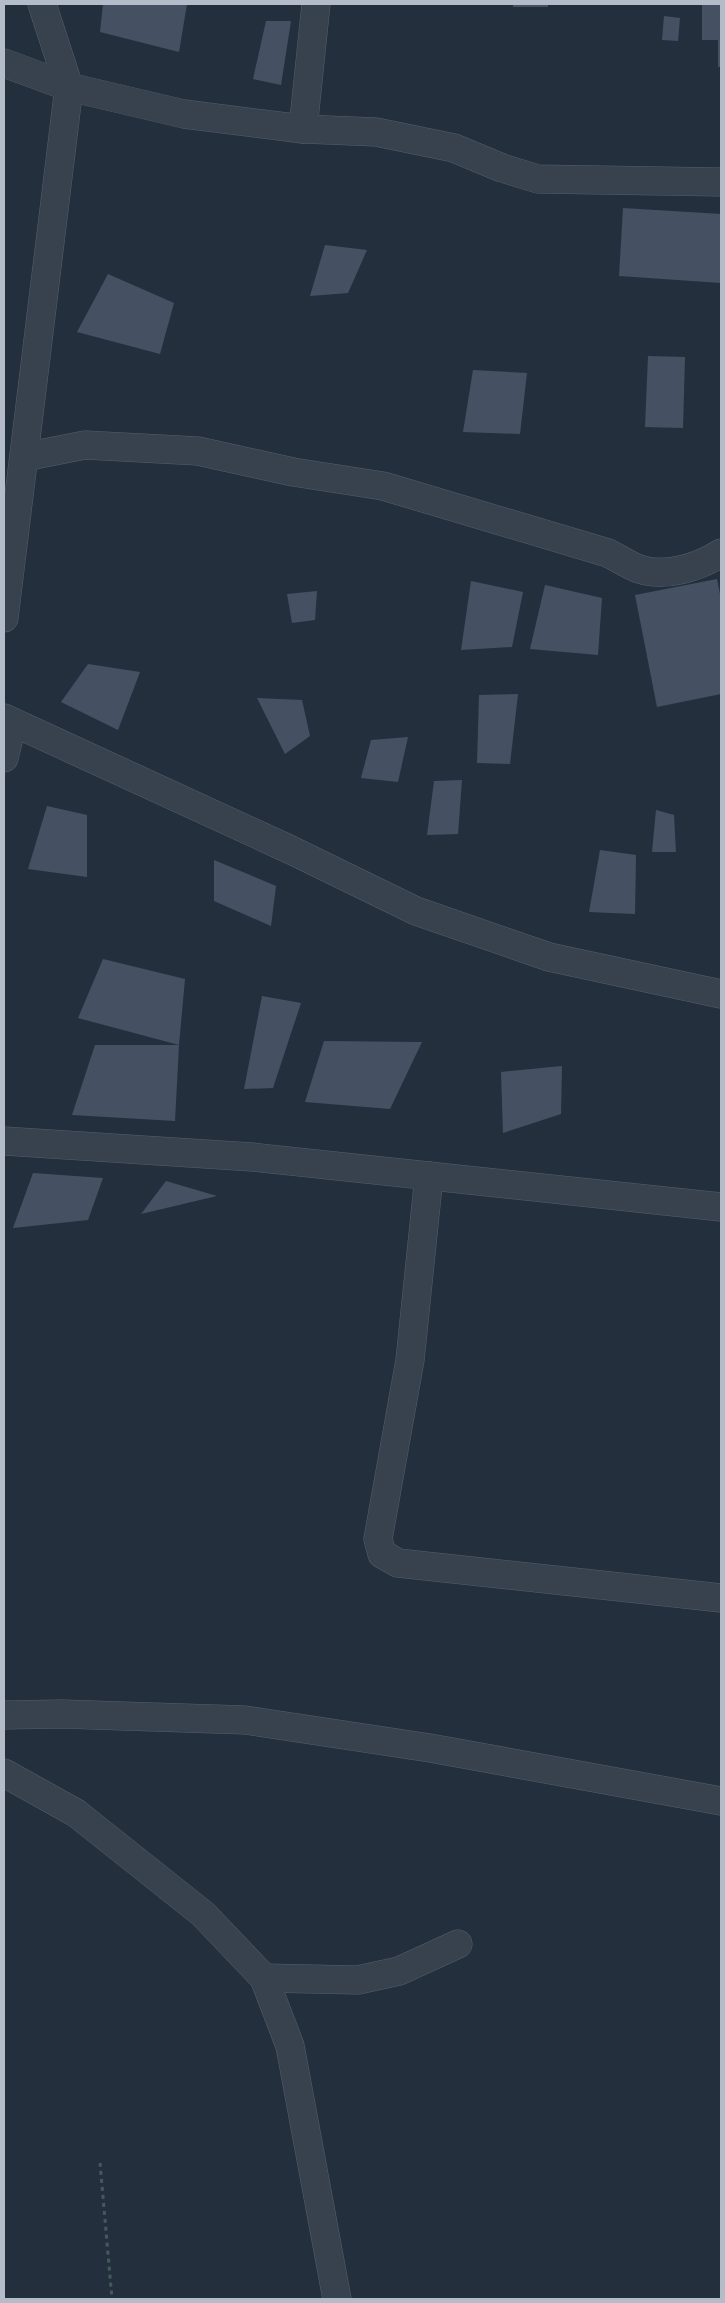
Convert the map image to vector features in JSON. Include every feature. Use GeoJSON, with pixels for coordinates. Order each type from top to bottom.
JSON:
{"type":"FeatureCollection","features":[{"type":"Feature","properties":{"kind":"street"},"geometry":{"type":"LineString","coordinates":[[4,618],[68,87],[42,4]]}},
{"type":"Feature","properties":{"kind":"street"},"geometry":{"type":"LineString","coordinates":[[302,129],[316,4]]}},
{"type":"Feature","properties":{"kind":"street"},"geometry":{"type":"LineString","coordinates":[[4,62],[68,87],[184,114],[302,129],[376,132],[454,148],[502,168],[538,179],[721,182]]}},
{"type":"Feature","properties":{"kind":"street"},"geometry":{"type":"LineString","coordinates":[[24,457],[85,445],[198,451],[293,472],[383,486],[608,553],[640,569],[669,572],[704,564],[721,553]]}},
{"type":"Feature","properties":{"kind":"street"},"geometry":{"type":"LineString","coordinates":[[4,758],[8,720],[291,850],[416,911],[549,957],[721,994]]}},
{"type":"Feature","properties":{"kind":"street"},"geometry":{"type":"LineString","coordinates":[[4,1141],[252,1157],[721,1207]]}},
{"type":"Feature","properties":{"kind":"street"},"geometry":{"type":"LineString","coordinates":[[429,1176],[410,1360],[378,1539],[382,1554],[398,1563],[721,1598]]}},
{"type":"Feature","properties":{"kind":"street"},"geometry":{"type":"LineString","coordinates":[[4,1715],[62,1714],[245,1720],[430,1748],[721,1801]]}},
{"type":"Feature","properties":{"kind":"street"},"geometry":{"type":"LineString","coordinates":[[4,1773],[84,1819],[203,1914],[264,1978],[290,2046],[337,2299]]}},
{"type":"Feature","properties":{"kind":"street"},"geometry":{"type":"LineString","coordinates":[[264,1978],[358,1980],[399,1971],[458,1944]]}},
{"type":"Feature","properties":{"kind":"path"},"geometry":{"type":"LineString","coordinates":[[100,2162],[112,2299]]}},
{"type":"Feature","properties":{"kind":"building"},"geometry":{"type":"Polygon","coordinates":[[[103,4],[187,4],[179,52],[100,32],[103,4]]]}},
{"type":"Feature","properties":{"kind":"building"},"geometry":{"type":"Polygon","coordinates":[[[513,4],[548,4],[548,7],[513,7],[513,4]]]}},
{"type":"Feature","properties":{"kind":"building"},"geometry":{"type":"Polygon","coordinates":[[[702,4],[721,4],[721,67],[718,67],[718,40],[702,40],[702,4]]]}},
{"type":"Feature","properties":{"kind":"building"},"geometry":{"type":"Polygon","coordinates":[[[664,16],[680,18],[678,41],[662,40],[664,16]]]}},
{"type":"Feature","properties":{"kind":"building"},"geometry":{"type":"Polygon","coordinates":[[[266,21],[291,21],[281,85],[253,79],[266,21]]]}},
{"type":"Feature","properties":{"kind":"building"},"geometry":{"type":"Polygon","coordinates":[[[623,208],[721,214],[721,283],[619,276],[623,208]]]}},
{"type":"Feature","properties":{"kind":"building"},"geometry":{"type":"Polygon","coordinates":[[[325,245],[367,250],[348,293],[310,296],[325,245]]]}},
{"type":"Feature","properties":{"kind":"building"},"geometry":{"type":"Polygon","coordinates":[[[108,274],[174,303],[160,354],[77,332],[108,274]]]}},
{"type":"Feature","properties":{"kind":"building"},"geometry":{"type":"Polygon","coordinates":[[[648,356],[685,357],[683,428],[645,427],[648,356]]]}},
{"type":"Feature","properties":{"kind":"building"},"geometry":{"type":"Polygon","coordinates":[[[473,370],[527,373],[520,434],[463,432],[473,370]]]}},
{"type":"Feature","properties":{"kind":"building"},"geometry":{"type":"Polygon","coordinates":[[[717,579],[721,599],[721,694],[657,707],[635,595],[717,579]]]}},
{"type":"Feature","properties":{"kind":"building"},"geometry":{"type":"Polygon","coordinates":[[[471,581],[523,592],[512,647],[461,650],[471,581]]]}},
{"type":"Feature","properties":{"kind":"building"},"geometry":{"type":"Polygon","coordinates":[[[545,585],[602,598],[598,655],[530,649],[545,585]]]}},
{"type":"Feature","properties":{"kind":"building"},"geometry":{"type":"Polygon","coordinates":[[[317,591],[315,620],[292,623],[287,594],[317,591]]]}},
{"type":"Feature","properties":{"kind":"building"},"geometry":{"type":"Polygon","coordinates":[[[88,664],[140,672],[118,730],[61,702],[88,664]]]}},
{"type":"Feature","properties":{"kind":"building"},"geometry":{"type":"Polygon","coordinates":[[[518,694],[510,764],[477,763],[479,695],[518,694]]]}},
{"type":"Feature","properties":{"kind":"building"},"geometry":{"type":"Polygon","coordinates":[[[257,698],[302,700],[310,736],[285,754],[257,698]]]}},
{"type":"Feature","properties":{"kind":"building"},"geometry":{"type":"Polygon","coordinates":[[[408,737],[398,782],[361,778],[371,740],[408,737]]]}},
{"type":"Feature","properties":{"kind":"building"},"geometry":{"type":"Polygon","coordinates":[[[462,780],[458,834],[427,835],[434,781],[462,780]]]}},
{"type":"Feature","properties":{"kind":"building"},"geometry":{"type":"Polygon","coordinates":[[[47,806],[87,815],[87,877],[28,869],[47,806]]]}},
{"type":"Feature","properties":{"kind":"building"},"geometry":{"type":"Polygon","coordinates":[[[656,810],[674,815],[676,852],[652,852],[656,810]]]}},
{"type":"Feature","properties":{"kind":"building"},"geometry":{"type":"Polygon","coordinates":[[[600,850],[636,855],[635,914],[589,912],[600,850]]]}},
{"type":"Feature","properties":{"kind":"building"},"geometry":{"type":"Polygon","coordinates":[[[214,860],[276,886],[271,926],[214,901],[214,860]]]}},
{"type":"Feature","properties":{"kind":"building"},"geometry":{"type":"Polygon","coordinates":[[[103,959],[185,979],[179,1045],[78,1018],[103,959]]]}},
{"type":"Feature","properties":{"kind":"building"},"geometry":{"type":"Polygon","coordinates":[[[262,996],[301,1003],[273,1088],[244,1089],[262,996]]]}},
{"type":"Feature","properties":{"kind":"building"},"geometry":{"type":"Polygon","coordinates":[[[324,1041],[422,1042],[390,1109],[305,1102],[324,1041]]]}},
{"type":"Feature","properties":{"kind":"building"},"geometry":{"type":"Polygon","coordinates":[[[95,1045],[179,1045],[175,1121],[72,1115],[95,1045]]]}},
{"type":"Feature","properties":{"kind":"building"},"geometry":{"type":"Polygon","coordinates":[[[562,1066],[561,1114],[503,1133],[501,1072],[562,1066]]]}},
{"type":"Feature","properties":{"kind":"building"},"geometry":{"type":"Polygon","coordinates":[[[33,1173],[103,1178],[88,1220],[13,1228],[33,1173]]]}},
{"type":"Feature","properties":{"kind":"building"},"geometry":{"type":"Polygon","coordinates":[[[166,1181],[217,1196],[141,1214],[166,1181]]]}}]}
